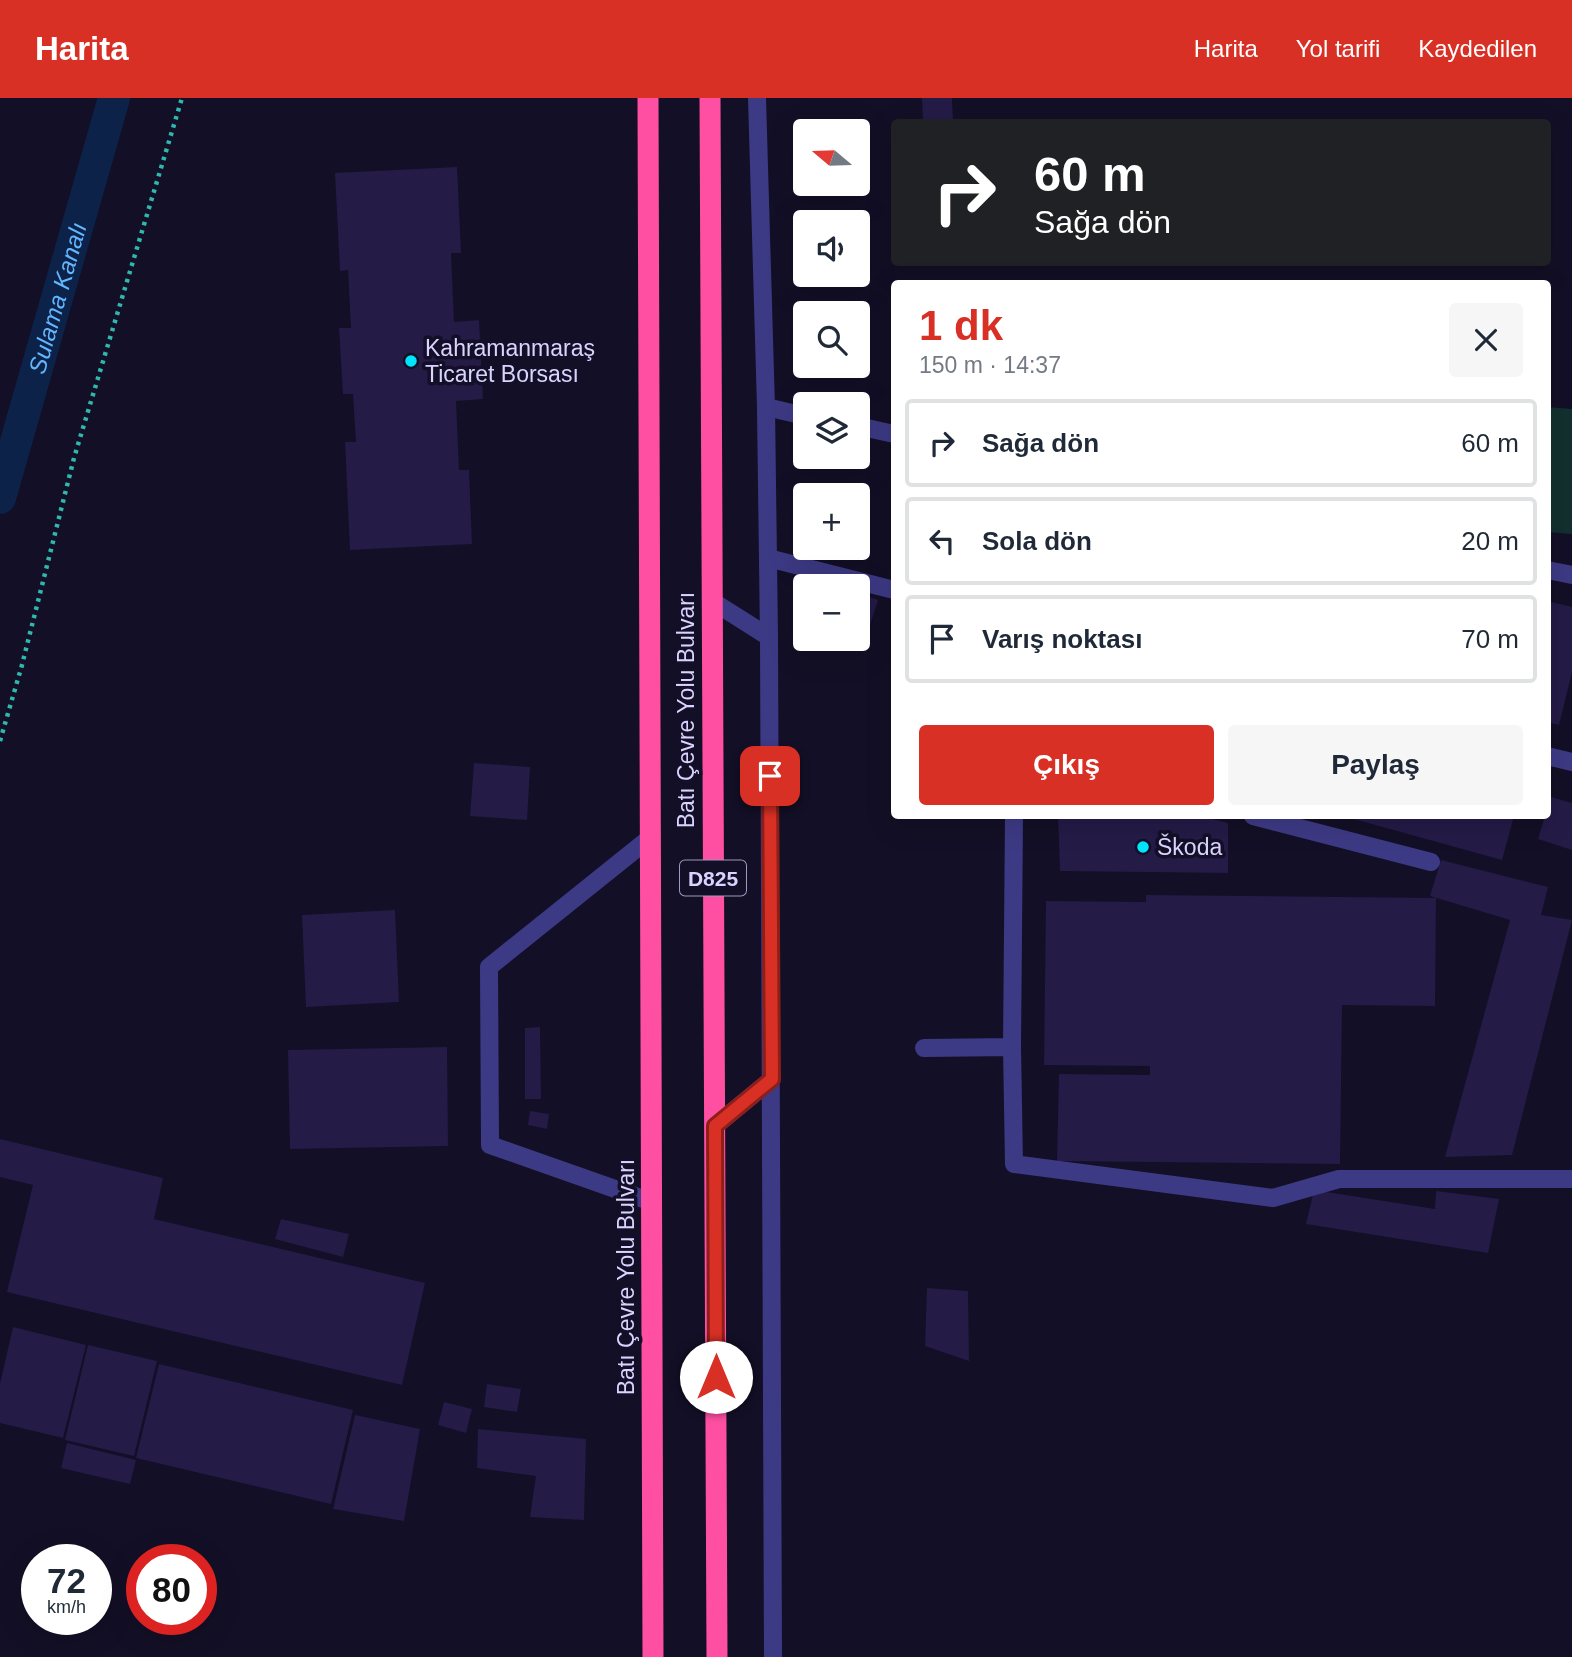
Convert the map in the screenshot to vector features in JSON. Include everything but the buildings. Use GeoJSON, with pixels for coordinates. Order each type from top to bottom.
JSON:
{"type":"FeatureCollection","features":[{"type":"Feature","properties":{"kind":"highway","name":"Batı Çevre Yolu Bulvarı"},"geometry":{"type":"LineString","coordinates":[[648,98],[653,1657]]}},
{"type":"Feature","properties":{"kind":"highway","name":"Batı Çevre Yolu Bulvarı"},"geometry":{"type":"LineString","coordinates":[[710,98],[717,1657]]}},
{"type":"Feature","properties":{"kind":"street"},"geometry":{"type":"LineString","coordinates":[[758,98],[769,637],[774,1657]]}},
{"type":"Feature","properties":{"kind":"street"},"geometry":{"type":"LineString","coordinates":[[766,407],[793,413]]}},
{"type":"Feature","properties":{"kind":"street"},"geometry":{"type":"LineString","coordinates":[[870,429],[891,433]]}},
{"type":"Feature","properties":{"kind":"street"},"geometry":{"type":"LineString","coordinates":[[768,558],[891,589]]}},
{"type":"Feature","properties":{"kind":"street"},"geometry":{"type":"LineString","coordinates":[[1551,571],[1572,575]]}},
{"type":"Feature","properties":{"kind":"street"},"geometry":{"type":"LineString","coordinates":[[712,601],[769,637]]}},
{"type":"Feature","properties":{"kind":"street"},"geometry":{"type":"LineString","coordinates":[[1551,757],[1572,762]]}},
{"type":"Feature","properties":{"kind":"street"},"geometry":{"type":"LineString","coordinates":[[1014,819],[1014,1164],[1273,1198],[1339,1179],[1572,1179]]}},
{"type":"Feature","properties":{"kind":"street"},"geometry":{"type":"LineString","coordinates":[[1265,819],[1431,862]]}},
{"type":"Feature","properties":{"kind":"street"},"geometry":{"type":"LineString","coordinates":[[651,837],[489,967],[489,994],[491,1145],[652,1202]]}},
{"type":"Feature","properties":{"kind":"street"},"geometry":{"type":"LineString","coordinates":[[924,1048],[1012,1046]]}},
{"type":"Feature","properties":{"kind":"street"},"geometry":{"type":"LineString","coordinates":[[715,1126],[772,1079]]}},
{"type":"Feature","properties":{"kind":"path"},"geometry":{"type":"LineString","coordinates":[[0,741],[74,458],[181,98]]}},
{"type":"Feature","properties":{"kind":"green space"},"geometry":{"type":"Polygon","coordinates":[[[1551,407],[1572,409],[1572,534],[1551,532],[1551,407]]]}},
{"type":"Feature","properties":{"kind":"waterway","name":"Sulama Kanalı"},"geometry":{"type":"LineString","coordinates":[[0,498],[114,98]]}},
{"type":"Feature","properties":{"kind":"place","name":"Kahramanmaraş Ticaret Borsası"},"geometry":{"type":"Point","coordinates":[411,361]}},
{"type":"Feature","properties":{"kind":"place","name":"Škoda"},"geometry":{"type":"Point","coordinates":[1143,847]}},
{"type":"Feature","properties":{"kind":"route"},"geometry":{"type":"LineString","coordinates":[[716,1377],[715,1126],[772,1079],[770,776]]}}]}
